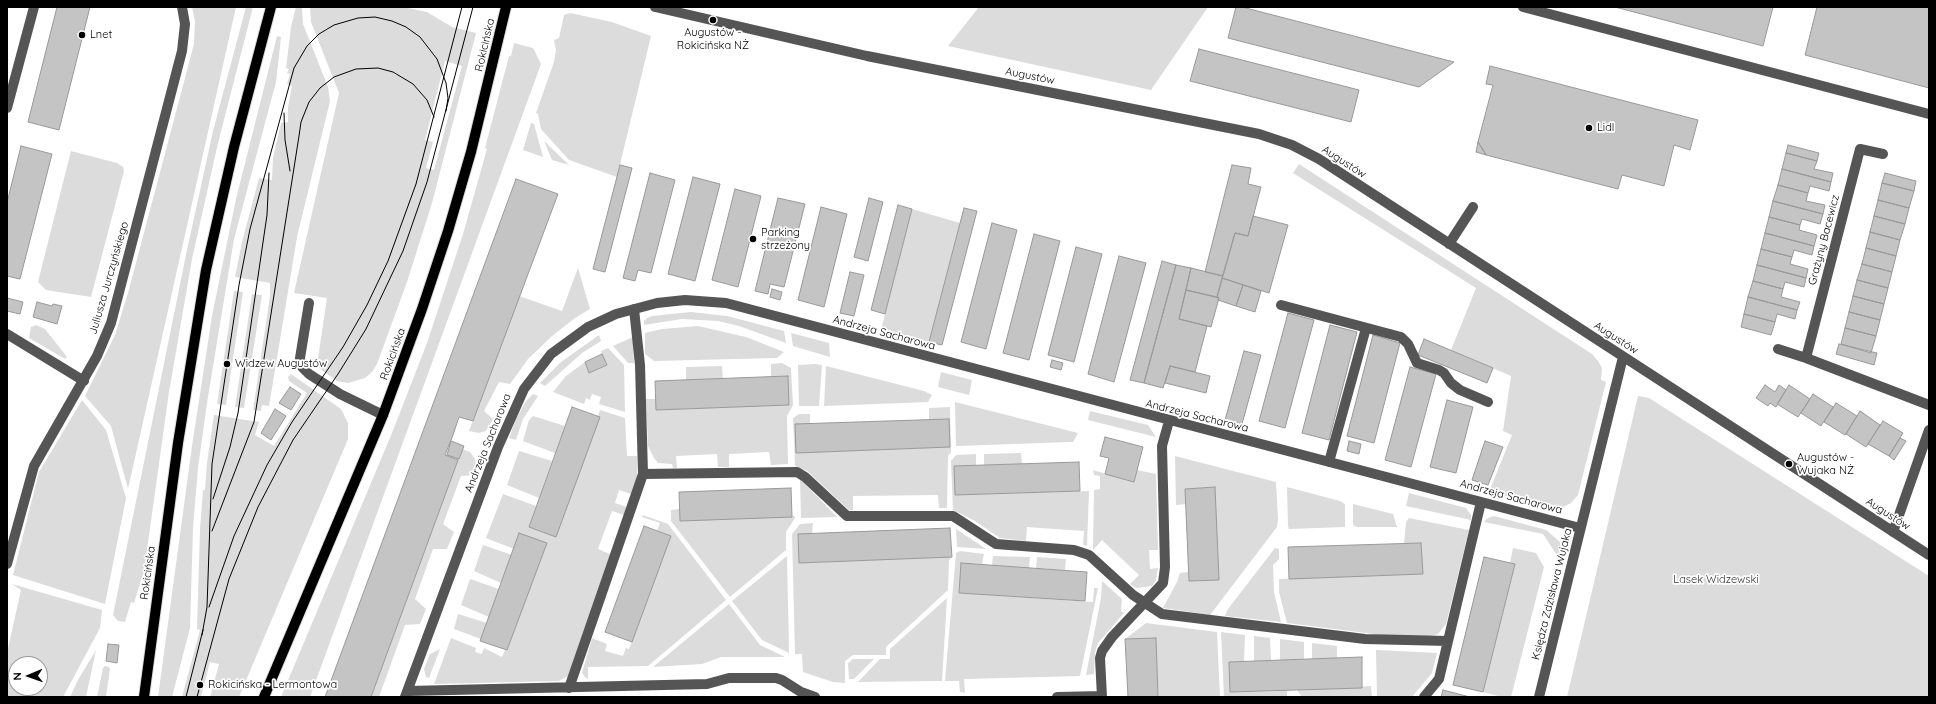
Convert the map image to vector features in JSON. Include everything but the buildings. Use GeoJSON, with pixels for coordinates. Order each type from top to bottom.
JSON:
{"type":"FeatureCollection","features":[{"type":"Feature","properties":{"kind":"main road","name":"Rokicińska"},"geometry":{"type":"LineString","coordinates":[[144,697],[178,443],[206,270],[234,147],[271,7]]}},
{"type":"Feature","properties":{"kind":"main road","name":"Rokicińska"},"geometry":{"type":"LineString","coordinates":[[264,697],[383,415],[422,309],[448,231],[471,152],[506,7]]}},
{"type":"Feature","properties":{"kind":"street"},"geometry":{"type":"LineString","coordinates":[[7,108],[34,7]]}},
{"type":"Feature","properties":{"kind":"street","name":"Juliusza Jurczyńskiego"},"geometry":{"type":"LineString","coordinates":[[7,564],[34,466],[84,381],[104,342],[118,300],[182,51],[185,24],[182,7]]}},
{"type":"Feature","properties":{"kind":"street","name":"Augustów"},"geometry":{"type":"LineString","coordinates":[[655,7],[867,56],[1277,139],[1292,145],[1312,155],[1929,556]]}},
{"type":"Feature","properties":{"kind":"street"},"geometry":{"type":"LineString","coordinates":[[1523,7],[1929,114]]}},
{"type":"Feature","properties":{"kind":"street","name":"Grażyny Bacewicz"},"geometry":{"type":"LineString","coordinates":[[1806,358],[1860,149],[1883,154]]}},
{"type":"Feature","properties":{"kind":"street"},"geometry":{"type":"LineString","coordinates":[[1449,244],[1473,207]]}},
{"type":"Feature","properties":{"kind":"street","name":"Andrzeja Sacharowa"},"geometry":{"type":"LineString","coordinates":[[406,694],[498,446],[524,389],[551,354],[573,337],[599,321],[657,303],[685,300],[726,303],[1169,421],[1580,528]]}},
{"type":"Feature","properties":{"kind":"street"},"geometry":{"type":"LineString","coordinates":[[309,303],[300,358],[302,367],[309,374],[340,394],[383,415]]}},
{"type":"Feature","properties":{"kind":"street"},"geometry":{"type":"LineString","coordinates":[[1281,306],[1401,337],[1406,340],[1417,363],[1439,370],[1444,373],[1451,383],[1460,390],[1488,402]]}},
{"type":"Feature","properties":{"kind":"street"},"geometry":{"type":"LineString","coordinates":[[569,688],[643,474],[640,365],[634,309]]}},
{"type":"Feature","properties":{"kind":"street"},"geometry":{"type":"LineString","coordinates":[[1329,462],[1366,328]]}},
{"type":"Feature","properties":{"kind":"street"},"geometry":{"type":"LineString","coordinates":[[7,334],[84,381]]}},
{"type":"Feature","properties":{"kind":"street"},"geometry":{"type":"LineString","coordinates":[[1778,349],[1806,358],[1929,405]]}},
{"type":"Feature","properties":{"kind":"street","name":"Księdza Zdzisława Wujaka"},"geometry":{"type":"LineString","coordinates":[[1539,697],[1623,357]]}},
{"type":"Feature","properties":{"kind":"street"},"geometry":{"type":"LineString","coordinates":[[1057,697],[1102,697],[1100,658],[1102,651],[1112,637],[1145,604],[1163,583],[1165,576],[1162,446],[1169,421]]}},
{"type":"Feature","properties":{"kind":"street"},"geometry":{"type":"LineString","coordinates":[[1893,532],[1929,430]]}},
{"type":"Feature","properties":{"kind":"street"},"geometry":{"type":"LineString","coordinates":[[643,474],[797,472],[805,477],[847,516],[953,516],[996,544],[1074,550],[1089,555],[1145,604],[1162,614],[1365,639],[1448,641]]}},
{"type":"Feature","properties":{"kind":"street"},"geometry":{"type":"LineString","coordinates":[[1424,697],[1439,679],[1481,502]]}},
{"type":"Feature","properties":{"kind":"street"},"geometry":{"type":"LineString","coordinates":[[406,694],[707,684],[729,678],[776,678],[801,692],[815,697]]}},
{"type":"Feature","properties":{"kind":"green space"},"geometry":{"type":"Polygon","coordinates":[[[192,7],[236,7],[128,489],[111,426],[85,396],[115,335],[128,293],[194,44],[195,21],[192,7]]]}},
{"type":"Feature","properties":{"kind":"green space"},"geometry":{"type":"Polygon","coordinates":[[[246,7],[253,7],[218,143],[192,259],[169,392],[144,571],[134,603],[131,602],[125,622],[118,621],[113,615],[187,250],[213,131],[246,7]]]}},
{"type":"Feature","properties":{"kind":"green space"},"geometry":{"type":"Polygon","coordinates":[[[296,7],[302,7],[303,24],[328,87],[330,101],[297,237],[269,406],[262,405],[261,411],[253,410],[270,296],[270,283],[235,277],[242,242],[259,178],[272,180],[273,158],[281,123],[288,122],[288,107],[292,86],[287,84],[290,74],[287,73],[289,69],[286,68],[291,27],[296,7]]]}},
{"type":"Feature","properties":{"kind":"green space"},"geometry":{"type":"Polygon","coordinates":[[[310,7],[403,7],[427,12],[452,27],[476,33],[432,203],[407,282],[377,364],[372,372],[365,378],[348,383],[337,381],[317,365],[327,298],[294,293],[339,93],[311,22],[310,7]],[[445,61],[425,140],[433,142],[426,168],[434,170],[462,66],[445,61]]]}},
{"type":"Feature","properties":{"kind":"green space"},"geometry":{"type":"Polygon","coordinates":[[[979,7],[1208,7],[1151,90],[948,46],[979,7]]]}},
{"type":"Feature","properties":{"kind":"green space"},"geometry":{"type":"Polygon","coordinates":[[[570,13],[612,22],[651,36],[617,177],[569,160],[541,129],[538,114],[536,113],[554,62],[556,50],[554,40],[559,38],[564,15],[570,13]]]}},
{"type":"Feature","properties":{"kind":"green space"},"geometry":{"type":"Polygon","coordinates":[[[277,36],[281,37],[276,82],[234,239],[207,403],[198,468],[193,528],[190,628],[172,697],[158,697],[192,446],[212,316],[236,199],[277,36]]]}},
{"type":"Feature","properties":{"kind":"green space"},"geometry":{"type":"Polygon","coordinates":[[[514,43],[533,48],[541,64],[310,697],[281,697],[392,433],[427,343],[463,234],[487,149],[485,148],[509,56],[511,56],[514,43]]]}},
{"type":"Feature","properties":{"kind":"green space"},"geometry":{"type":"Polygon","coordinates":[[[531,123],[534,124],[543,157],[523,150],[531,123]]]}},
{"type":"Feature","properties":{"kind":"green space"},"geometry":{"type":"Polygon","coordinates":[[[544,141],[569,165],[552,160],[544,141]]]}},
{"type":"Feature","properties":{"kind":"green space"},"geometry":{"type":"Polygon","coordinates":[[[71,151],[117,163],[123,167],[124,171],[91,297],[46,290],[38,282],[71,151]]]}},
{"type":"Feature","properties":{"kind":"green space"},"geometry":{"type":"Polygon","coordinates":[[[1299,164],[1592,354],[1598,361],[1602,368],[1601,380],[1606,382],[1578,495],[1571,503],[1559,509],[1548,508],[1489,492],[1512,435],[1503,431],[1511,376],[1451,350],[1476,288],[1293,173],[1299,164]]]}},
{"type":"Feature","properties":{"kind":"green space"},"geometry":{"type":"Polygon","coordinates":[[[912,209],[960,223],[929,342],[881,330],[912,209]]]}},
{"type":"Feature","properties":{"kind":"green space"},"geometry":{"type":"Polygon","coordinates":[[[578,268],[590,309],[575,318],[551,337],[528,359],[510,384],[499,382],[484,411],[493,419],[486,431],[479,433],[469,431],[519,296],[562,311],[578,268]]]}},
{"type":"Feature","properties":{"kind":"green space"},"geometry":{"type":"Polygon","coordinates":[[[234,291],[243,292],[226,405],[217,404],[234,291]]]}},
{"type":"Feature","properties":{"kind":"green space"},"geometry":{"type":"Polygon","coordinates":[[[252,294],[262,295],[244,408],[235,407],[252,294]]]}},
{"type":"Feature","properties":{"kind":"green space"},"geometry":{"type":"Polygon","coordinates":[[[691,312],[727,316],[784,331],[786,343],[739,326],[718,321],[682,319],[644,325],[644,321],[652,316],[691,312]]]}},
{"type":"Feature","properties":{"kind":"green space"},"geometry":{"type":"Polygon","coordinates":[[[36,325],[45,329],[67,357],[65,359],[29,338],[31,327],[36,325]]]}},
{"type":"Feature","properties":{"kind":"green space"},"geometry":{"type":"Polygon","coordinates":[[[698,326],[746,337],[784,352],[777,358],[654,361],[645,354],[645,333],[662,329],[698,326]]]}},
{"type":"Feature","properties":{"kind":"green space"},"geometry":{"type":"Polygon","coordinates":[[[791,333],[829,343],[830,357],[793,346],[791,333]]]}},
{"type":"Feature","properties":{"kind":"green space"},"geometry":{"type":"Polygon","coordinates":[[[599,335],[601,341],[582,353],[545,386],[540,383],[561,362],[599,335]]]}},
{"type":"Feature","properties":{"kind":"green space"},"geometry":{"type":"Polygon","coordinates":[[[633,337],[634,363],[628,363],[613,346],[633,337]]]}},
{"type":"Feature","properties":{"kind":"green space"},"geometry":{"type":"Polygon","coordinates":[[[608,348],[624,365],[625,412],[599,404],[601,397],[592,394],[590,400],[586,398],[584,404],[553,392],[566,376],[585,362],[590,373],[607,365],[601,351],[608,348]]]}},
{"type":"Feature","properties":{"kind":"green space"},"geometry":{"type":"Polygon","coordinates":[[[782,363],[791,368],[793,405],[787,416],[788,464],[771,465],[769,452],[729,454],[729,467],[718,467],[717,454],[676,456],[677,468],[673,468],[672,464],[658,463],[654,458],[648,446],[646,399],[656,399],[656,410],[789,405],[788,376],[771,377],[771,364],[782,363]]]}},
{"type":"Feature","properties":{"kind":"green space"},"geometry":{"type":"Polygon","coordinates":[[[798,365],[822,365],[819,406],[799,406],[798,365]]]}},
{"type":"Feature","properties":{"kind":"green space"},"geometry":{"type":"Polygon","coordinates":[[[722,366],[723,379],[686,380],[686,367],[722,366]]]}},
{"type":"Feature","properties":{"kind":"green space"},"geometry":{"type":"Polygon","coordinates":[[[826,366],[924,391],[932,395],[928,402],[824,406],[826,366]]]}},
{"type":"Feature","properties":{"kind":"green space"},"geometry":{"type":"Polygon","coordinates":[[[941,372],[972,380],[969,395],[938,387],[941,372]]]}},
{"type":"Feature","properties":{"kind":"green space"},"geometry":{"type":"Polygon","coordinates":[[[291,374],[341,409],[348,423],[348,439],[239,697],[210,697],[219,664],[210,662],[201,697],[182,697],[200,630],[197,629],[200,529],[203,490],[205,490],[207,463],[214,415],[259,422],[255,435],[274,446],[307,393],[289,381],[288,377],[291,374]]]}},
{"type":"Feature","properties":{"kind":"green space"},"geometry":{"type":"Polygon","coordinates":[[[533,394],[538,396],[523,419],[516,440],[509,438],[516,419],[526,401],[533,394]]]}},
{"type":"Feature","properties":{"kind":"green space","name":"Lasek Widzewski"},"geometry":{"type":"Polygon","coordinates":[[[1638,396],[1649,398],[1929,576],[1929,697],[1567,697],[1638,396]]]}},
{"type":"Feature","properties":{"kind":"green space"},"geometry":{"type":"Polygon","coordinates":[[[82,400],[106,430],[126,498],[105,604],[13,575],[39,472],[82,400]]]}},
{"type":"Feature","properties":{"kind":"green space"},"geometry":{"type":"Polygon","coordinates":[[[955,402],[1078,433],[1073,442],[956,446],[955,402]]]}},
{"type":"Feature","properties":{"kind":"green space"},"geometry":{"type":"Polygon","coordinates":[[[950,407],[951,452],[948,456],[947,508],[939,508],[938,495],[853,496],[853,510],[849,510],[807,471],[795,466],[793,418],[799,414],[810,414],[810,424],[796,453],[949,447],[949,419],[929,419],[929,408],[950,407]]]}},
{"type":"Feature","properties":{"kind":"green space"},"geometry":{"type":"Polygon","coordinates":[[[600,410],[625,418],[627,456],[637,456],[637,478],[631,494],[619,490],[615,503],[627,507],[624,515],[612,511],[598,549],[610,554],[568,676],[559,681],[434,684],[451,638],[476,648],[475,652],[482,654],[484,648],[502,657],[505,650],[507,650],[546,544],[514,549],[486,538],[503,494],[536,506],[529,527],[556,536],[600,410]]]}},
{"type":"Feature","properties":{"kind":"green space"},"geometry":{"type":"Polygon","coordinates":[[[1090,411],[1148,425],[1156,437],[1088,420],[1090,411]]]}},
{"type":"Feature","properties":{"kind":"green space"},"geometry":{"type":"Polygon","coordinates":[[[533,416],[565,426],[555,453],[523,441],[529,420],[533,416]]]}},
{"type":"Feature","properties":{"kind":"green space"},"geometry":{"type":"Polygon","coordinates":[[[462,449],[470,452],[475,459],[476,464],[473,475],[461,476],[443,524],[454,532],[447,549],[433,549],[415,599],[426,609],[420,624],[405,625],[379,697],[371,697],[462,449]]]}},
{"type":"Feature","properties":{"kind":"green space"},"geometry":{"type":"Polygon","coordinates":[[[519,451],[552,461],[539,498],[507,485],[519,451]]]}},
{"type":"Feature","properties":{"kind":"green space"},"geometry":{"type":"Polygon","coordinates":[[[1021,453],[1022,464],[984,465],[984,454],[1021,453]]]}},
{"type":"Feature","properties":{"kind":"green space"},"geometry":{"type":"Polygon","coordinates":[[[976,454],[976,465],[954,466],[955,495],[1089,491],[1087,546],[1083,545],[1084,531],[1027,527],[1026,541],[1000,538],[975,521],[953,510],[951,461],[956,455],[976,454]]]}},
{"type":"Feature","properties":{"kind":"green space"},"geometry":{"type":"Polygon","coordinates":[[[1175,456],[1276,482],[1277,527],[1210,615],[1163,608],[1177,582],[1180,573],[1188,572],[1189,581],[1219,580],[1214,487],[1185,489],[1186,504],[1176,505],[1175,456]]]}},
{"type":"Feature","properties":{"kind":"green space"},"geometry":{"type":"Polygon","coordinates":[[[1093,470],[1134,482],[1137,470],[1156,474],[1158,550],[1149,550],[1150,569],[1158,568],[1156,580],[1152,586],[1136,588],[1130,584],[1139,575],[1102,540],[1093,550],[1094,490],[1100,489],[1100,476],[1094,475],[1093,470]]]}},
{"type":"Feature","properties":{"kind":"green space"},"geometry":{"type":"Polygon","coordinates":[[[800,479],[837,517],[801,518],[800,479]]]}},
{"type":"Feature","properties":{"kind":"green space"},"geometry":{"type":"Polygon","coordinates":[[[1287,487],[1340,501],[1345,504],[1345,527],[1289,529],[1287,487]]]}},
{"type":"Feature","properties":{"kind":"green space"},"geometry":{"type":"Polygon","coordinates":[[[1409,493],[1466,508],[1471,515],[1471,520],[1406,506],[1409,493]]]}},
{"type":"Feature","properties":{"kind":"green space"},"geometry":{"type":"Polygon","coordinates":[[[1353,504],[1393,514],[1397,527],[1356,527],[1353,524],[1353,504]]]}},
{"type":"Feature","properties":{"kind":"green space"},"geometry":{"type":"Polygon","coordinates":[[[680,509],[681,521],[794,516],[795,518],[786,532],[786,550],[730,597],[671,521],[671,510],[680,509]]]}},
{"type":"Feature","properties":{"kind":"green space"},"geometry":{"type":"Polygon","coordinates":[[[643,515],[668,524],[726,600],[648,666],[588,667],[588,679],[582,673],[592,638],[607,644],[605,651],[623,656],[626,648],[629,649],[671,536],[657,531],[660,523],[642,517],[643,515]]]}},
{"type":"Feature","properties":{"kind":"green space"},"geometry":{"type":"Polygon","coordinates":[[[1494,516],[1546,530],[1559,541],[1563,548],[1564,556],[1556,554],[1543,534],[1484,522],[1488,518],[1494,516]]]}},
{"type":"Feature","properties":{"kind":"green space"},"geometry":{"type":"Polygon","coordinates":[[[1409,518],[1469,530],[1446,624],[1438,634],[1427,637],[1382,635],[1287,623],[1279,592],[1279,579],[1422,574],[1421,543],[1404,544],[1406,522],[1409,518]]]}},
{"type":"Feature","properties":{"kind":"green space"},"geometry":{"type":"Polygon","coordinates":[[[813,523],[812,534],[798,534],[799,563],[952,557],[949,560],[948,590],[886,647],[886,655],[853,655],[845,661],[845,683],[833,682],[803,672],[802,654],[795,654],[792,534],[800,524],[813,523]]]}},
{"type":"Feature","properties":{"kind":"green space"},"geometry":{"type":"Polygon","coordinates":[[[956,529],[986,549],[957,547],[956,529]]]}},
{"type":"Feature","properties":{"kind":"green space"},"geometry":{"type":"Polygon","coordinates":[[[483,545],[512,555],[501,583],[474,571],[483,545]]]}},
{"type":"Feature","properties":{"kind":"green space"},"geometry":{"type":"Polygon","coordinates":[[[1275,548],[1279,549],[1279,559],[1273,565],[1274,592],[1281,622],[1225,616],[1228,609],[1275,548]]]}},
{"type":"Feature","properties":{"kind":"green space"},"geometry":{"type":"Polygon","coordinates":[[[1513,548],[1536,553],[1544,567],[1511,697],[1502,697],[1483,692],[1515,565],[1510,563],[1513,548]]]}},
{"type":"Feature","properties":{"kind":"green space"},"geometry":{"type":"Polygon","coordinates":[[[960,551],[984,554],[982,564],[961,563],[959,593],[1093,602],[1094,588],[1098,588],[1080,676],[964,679],[965,693],[960,692],[959,681],[945,681],[956,553],[960,551]]]}},
{"type":"Feature","properties":{"kind":"green space"},"geometry":{"type":"Polygon","coordinates":[[[787,556],[789,653],[762,640],[732,601],[787,556]]]}},
{"type":"Feature","properties":{"kind":"green space"},"geometry":{"type":"Polygon","coordinates":[[[993,556],[1030,557],[1029,568],[992,565],[993,556]]]}},
{"type":"Feature","properties":{"kind":"green space"},"geometry":{"type":"Polygon","coordinates":[[[1037,557],[1066,559],[1065,570],[1036,568],[1037,557]]]}},
{"type":"Feature","properties":{"kind":"green space"},"geometry":{"type":"Polygon","coordinates":[[[470,579],[499,589],[489,617],[461,605],[470,579]]]}},
{"type":"Feature","properties":{"kind":"green space"},"geometry":{"type":"Polygon","coordinates":[[[1102,581],[1122,599],[1121,611],[1124,613],[1098,643],[1095,652],[1094,674],[1086,675],[1101,598],[1102,581]]]}},
{"type":"Feature","properties":{"kind":"green space"},"geometry":{"type":"Polygon","coordinates":[[[12,584],[102,610],[100,628],[63,697],[7,697],[7,653],[21,590],[12,584]]]}},
{"type":"Feature","properties":{"kind":"green space"},"geometry":{"type":"Polygon","coordinates":[[[947,598],[942,681],[858,682],[880,659],[890,659],[890,649],[947,598]]]}},
{"type":"Feature","properties":{"kind":"green space"},"geometry":{"type":"Polygon","coordinates":[[[729,604],[760,645],[785,657],[721,657],[702,664],[653,667],[729,604]]]}},
{"type":"Feature","properties":{"kind":"green space"},"geometry":{"type":"Polygon","coordinates":[[[458,614],[487,623],[481,639],[454,629],[458,614]]]}},
{"type":"Feature","properties":{"kind":"green space"},"geometry":{"type":"Polygon","coordinates":[[[1146,623],[1217,632],[1220,697],[1158,697],[1156,638],[1125,639],[1146,623]]]}},
{"type":"Feature","properties":{"kind":"green space"},"geometry":{"type":"Polygon","coordinates":[[[1221,632],[1245,635],[1244,661],[1229,662],[1230,692],[1287,691],[1287,696],[1296,697],[1224,697],[1221,632]]]}},
{"type":"Feature","properties":{"kind":"green space"},"geometry":{"type":"Polygon","coordinates":[[[1254,636],[1270,638],[1271,660],[1254,661],[1254,636]]]}},
{"type":"Feature","properties":{"kind":"green space"},"geometry":{"type":"Polygon","coordinates":[[[1280,639],[1304,642],[1304,659],[1280,660],[1280,639]]]}},
{"type":"Feature","properties":{"kind":"green space"},"geometry":{"type":"Polygon","coordinates":[[[1312,643],[1337,646],[1337,658],[1312,659],[1312,643]]]}},
{"type":"Feature","properties":{"kind":"green space"},"geometry":{"type":"Polygon","coordinates":[[[440,649],[429,678],[426,677],[424,669],[430,654],[440,649]]]}},
{"type":"Feature","properties":{"kind":"green space"},"geometry":{"type":"Polygon","coordinates":[[[96,650],[86,697],[70,697],[78,680],[96,650]]]}},
{"type":"Feature","properties":{"kind":"green space"},"geometry":{"type":"Polygon","coordinates":[[[1376,650],[1437,653],[1432,673],[1412,697],[1377,697],[1376,650]]]}},
{"type":"Feature","properties":{"kind":"green space"},"geometry":{"type":"Polygon","coordinates":[[[853,659],[874,659],[854,679],[849,679],[848,663],[853,659]]]}},
{"type":"Feature","properties":{"kind":"green space"},"geometry":{"type":"Polygon","coordinates":[[[105,666],[109,667],[110,669],[106,697],[97,697],[103,668],[105,666]]]}},
{"type":"Feature","properties":{"kind":"green space"},"geometry":{"type":"Polygon","coordinates":[[[1371,686],[1372,697],[1302,697],[1297,690],[1371,686]]]}},
{"type":"Feature","properties":{"kind":"tram line"},"geometry":{"type":"LineString","coordinates":[[209,607],[234,536],[267,465],[292,422],[343,347],[367,305],[388,261],[416,184],[462,7]]}},
{"type":"Feature","properties":{"kind":"tram line"},"geometry":{"type":"LineString","coordinates":[[197,697],[229,579],[258,507],[293,440],[338,374],[366,329],[403,251],[427,182],[473,7]]}},
{"type":"Feature","properties":{"kind":"tram line"},"geometry":{"type":"LineString","coordinates":[[202,635],[207,607],[212,464],[239,285],[250,229],[294,68],[307,46],[319,34],[334,25],[358,18],[375,17],[392,21],[406,27],[420,37],[437,59],[446,83],[448,98],[446,111]]}},
{"type":"Feature","properties":{"kind":"tram line"},"geometry":{"type":"LineString","coordinates":[[212,531],[254,422],[301,122],[309,102],[320,88],[334,77],[356,69],[378,68],[393,72],[413,84],[427,100],[434,117]]}},
{"type":"Feature","properties":{"kind":"tram line"},"geometry":{"type":"LineString","coordinates":[[284,113],[285,140],[290,171]]}},
{"type":"Feature","properties":{"kind":"tram line"},"geometry":{"type":"LineString","coordinates":[[213,499],[230,447],[238,413],[267,215],[269,173]]}},
{"type":"Feature","properties":{"kind":"tram line"},"geometry":{"type":"LineString","coordinates":[[186,697],[203,630]]}},
{"type":"Feature","properties":{"kind":"place","name":"Augustów - Rokicińska NŻ"},"geometry":{"type":"Point","coordinates":[713,20]}},
{"type":"Feature","properties":{"kind":"place","name":"Lnet"},"geometry":{"type":"Point","coordinates":[82,35]}},
{"type":"Feature","properties":{"kind":"place","name":"Lidl"},"geometry":{"type":"Point","coordinates":[1589,128]}},
{"type":"Feature","properties":{"kind":"place","name":"Parking strzeżony"},"geometry":{"type":"Point","coordinates":[753,239]}},
{"type":"Feature","properties":{"kind":"place","name":"Widzew Augustów"},"geometry":{"type":"Point","coordinates":[227,364]}},
{"type":"Feature","properties":{"kind":"place","name":"Augustów - Wujaka NŻ"},"geometry":{"type":"Point","coordinates":[1789,464]}},
{"type":"Feature","properties":{"kind":"place","name":"Rokicińska - Lermontowa"},"geometry":{"type":"Point","coordinates":[200,685]}}]}
